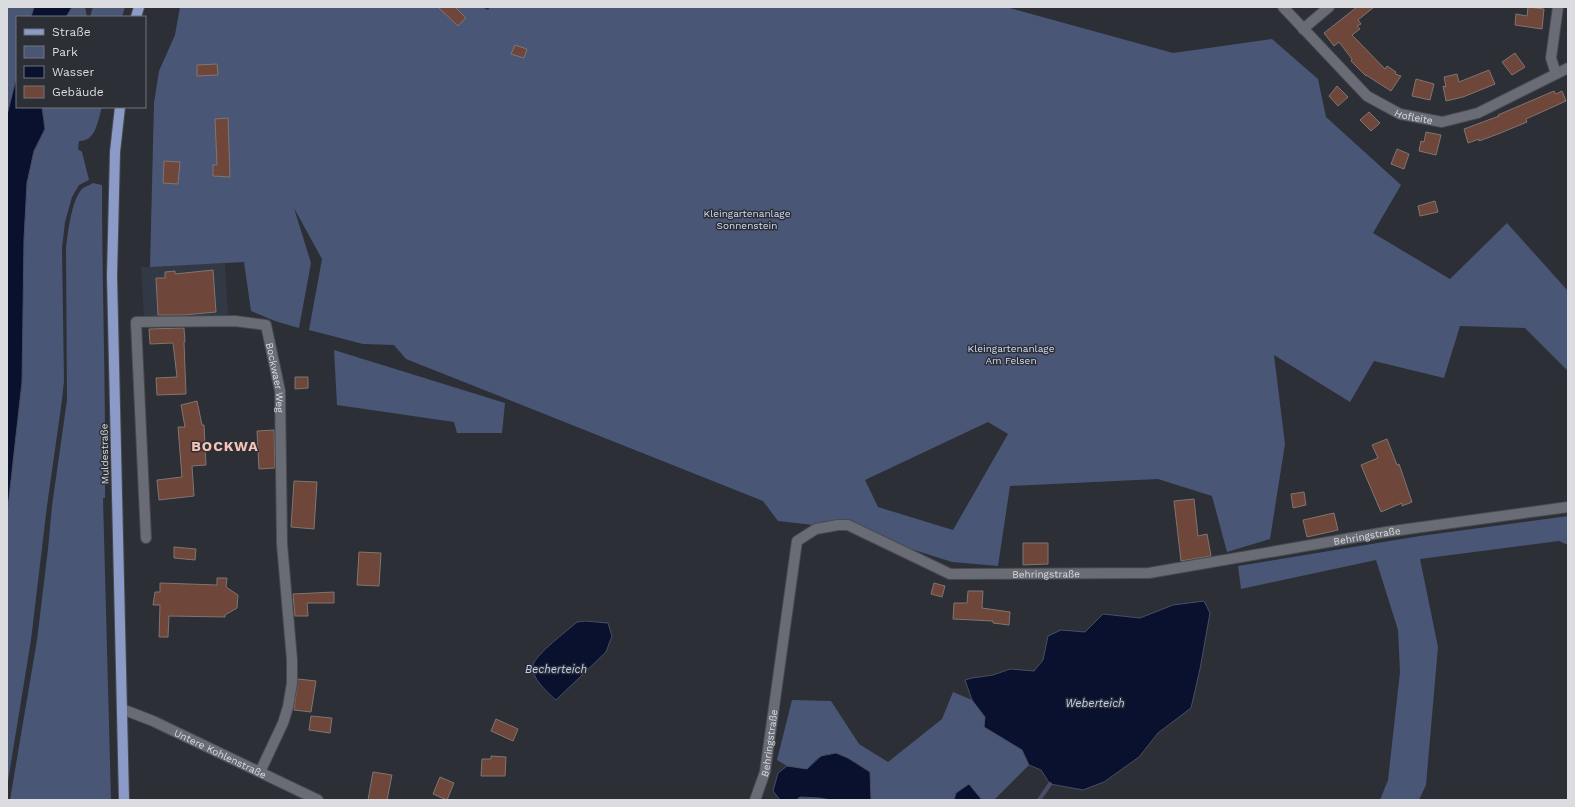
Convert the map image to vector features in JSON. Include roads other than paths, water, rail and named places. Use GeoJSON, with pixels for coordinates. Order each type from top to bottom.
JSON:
{"type":"FeatureCollection","features":[{"type":"Feature","properties":{"kind":"main road","name":"Muldestraße"},"geometry":{"type":"LineString","coordinates":[[120,108],[114,152],[112,276],[124,800]]}},
{"type":"Feature","properties":{"kind":"street","name":"Hofleite"},"geometry":{"type":"LineString","coordinates":[[1283,7],[1367,96],[1400,114],[1442,122],[1478,114],[1568,68]]}},
{"type":"Feature","properties":{"kind":"street"},"geometry":{"type":"LineString","coordinates":[[1303,29],[1330,7]]}},
{"type":"Feature","properties":{"kind":"street"},"geometry":{"type":"LineString","coordinates":[[1556,74],[1551,58],[1558,7]]}},
{"type":"Feature","properties":{"kind":"street","name":"Bockwaer Weg"},"geometry":{"type":"LineString","coordinates":[[146,538],[136,322],[235,321],[266,325],[280,391],[282,544],[292,660],[292,683],[288,707],[260,772]]}},
{"type":"Feature","properties":{"kind":"street","name":"Behringstraße"},"geometry":{"type":"LineString","coordinates":[[755,800],[765,772],[797,541],[816,529],[838,525],[848,525],[950,574],[1149,573],[1386,532],[1568,507]]}},
{"type":"Feature","properties":{"kind":"street","name":"Untere Kohlenstraße"},"geometry":{"type":"LineString","coordinates":[[122,708],[153,721],[318,800]]}},
{"type":"Feature","properties":{"kind":"water"},"geometry":{"type":"Polygon","coordinates":[[[34,7],[72,7],[67,16],[31,16],[34,7]]]}},
{"type":"Feature","properties":{"kind":"water"},"geometry":{"type":"Polygon","coordinates":[[[16,79],[16,108],[42,108],[45,129],[34,151],[27,183],[24,239],[22,382],[7,516],[7,115],[16,79]]]}},
{"type":"Feature","properties":{"kind":"water","name":"Weberteich"},"geometry":{"type":"Polygon","coordinates":[[[1204,601],[1210,613],[1191,708],[1158,733],[1139,757],[1104,782],[1083,790],[1050,784],[1041,770],[1029,765],[1022,750],[984,727],[985,717],[972,700],[965,680],[993,675],[1010,669],[1034,671],[1043,660],[1048,636],[1061,630],[1085,632],[1103,614],[1140,618],[1173,605],[1204,601]]]}},
{"type":"Feature","properties":{"kind":"water","name":"Becherteich"},"geometry":{"type":"Polygon","coordinates":[[[585,621],[608,623],[612,636],[606,652],[556,700],[537,680],[534,675],[533,665],[535,660],[559,637],[577,622],[585,621]]]}},
{"type":"Feature","properties":{"kind":"water"},"geometry":{"type":"Polygon","coordinates":[[[836,753],[848,758],[870,772],[871,800],[831,800],[800,797],[796,800],[780,800],[773,791],[778,773],[787,766],[807,769],[821,756],[836,753]]]}},
{"type":"Feature","properties":{"kind":"water"},"geometry":{"type":"Polygon","coordinates":[[[969,784],[982,800],[954,800],[956,793],[969,784]]]}},
{"type":"Feature","properties":{"kind":"waterway"},"geometry":{"type":"LineString","coordinates":[[1039,800],[1050,784]]}},
{"type":"Feature","properties":{"kind":"district","name":"BOCKWA"},"geometry":{"type":"Point","coordinates":[225,446]}},
{"type":"Feature","properties":{"kind":"park label","name":"Kleingartenanlage Sonnenstein"},"geometry":{"type":"Point","coordinates":[747,218]}},
{"type":"Feature","properties":{"kind":"park label","name":"Kleingartenanlage Am Felsen"},"geometry":{"type":"Point","coordinates":[1011,354]}}]}
